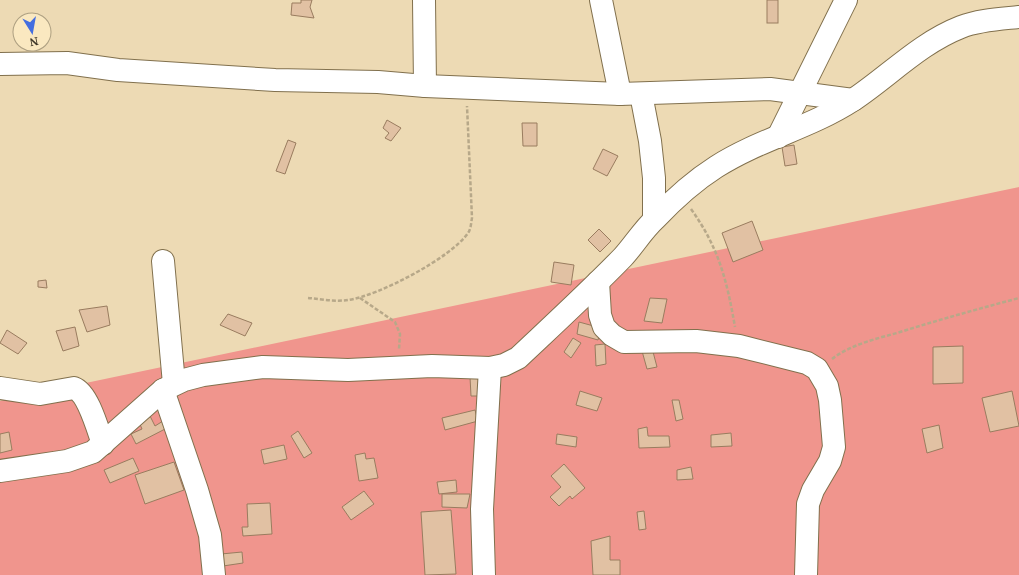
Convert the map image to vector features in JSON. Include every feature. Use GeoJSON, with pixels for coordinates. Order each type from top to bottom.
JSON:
{"type":"FeatureCollection","features":[{"type":"Feature","properties":{"kind":"street"},"geometry":{"type":"LineString","coordinates":[[424,0],[425,86]]}},
{"type":"Feature","properties":{"kind":"street"},"geometry":{"type":"LineString","coordinates":[[600,0],[630,94],[650,141],[654,178],[654,219]]}},
{"type":"Feature","properties":{"kind":"street"},"geometry":{"type":"LineString","coordinates":[[778,137],[802,92],[824,42],[846,0]]}},
{"type":"Feature","properties":{"kind":"street"},"geometry":{"type":"LineString","coordinates":[[0,471],[67,461],[92,452],[169,387],[203,375],[263,367],[348,370],[398,368],[490,368],[504,365],[518,358],[598,282],[628,251],[654,219],[680,194],[716,167],[749,149],[820,120],[853,100],[922,48],[946,34],[962,27],[990,20],[1019,17]]}},
{"type":"Feature","properties":{"kind":"street"},"geometry":{"type":"LineString","coordinates":[[0,64],[67,63],[118,70],[275,80],[378,82],[425,86],[630,94],[770,89],[802,92],[853,100]]}},
{"type":"Feature","properties":{"kind":"street"},"geometry":{"type":"LineString","coordinates":[[163,261],[169,387],[210,535],[214,575]]}},
{"type":"Feature","properties":{"kind":"street"},"geometry":{"type":"LineString","coordinates":[[598,282],[600,315],[604,327],[612,335],[624,342],[696,341],[738,346],[807,362],[817,370],[827,386],[830,400],[834,447],[830,462],[813,490],[808,504],[806,575]]}},
{"type":"Feature","properties":{"kind":"street"},"geometry":{"type":"LineString","coordinates":[[484,575],[482,508],[490,368]]}},
{"type":"Feature","properties":{"kind":"street"},"geometry":{"type":"LineString","coordinates":[[0,388],[40,394],[74,388],[79,390],[88,406],[103,444]]}},
{"type":"Feature","properties":{"kind":"path"},"geometry":{"type":"LineString","coordinates":[[308,298],[337,301],[359,298],[392,285],[451,251],[469,231],[472,218],[466,87]]}},
{"type":"Feature","properties":{"kind":"path"},"geometry":{"type":"LineString","coordinates":[[680,194],[702,225],[723,267],[738,346]]}},
{"type":"Feature","properties":{"kind":"path"},"geometry":{"type":"LineString","coordinates":[[359,298],[391,319],[398,327],[400,334],[398,368]]}},
{"type":"Feature","properties":{"kind":"path"},"geometry":{"type":"LineString","coordinates":[[817,370],[835,356],[851,348],[970,310],[1019,298]]}},
{"type":"Feature","properties":{"kind":"shaded area"},"geometry":{"type":"Polygon","coordinates":[[[1019,187],[1019,575],[0,575],[0,401],[1019,187]]]}},
{"type":"Feature","properties":{"kind":"building"},"geometry":{"type":"Polygon","coordinates":[[[301,0],[312,0],[310,7],[314,18],[291,15],[292,3],[301,3],[301,0]]]}},
{"type":"Feature","properties":{"kind":"building"},"geometry":{"type":"Polygon","coordinates":[[[767,0],[778,0],[778,23],[767,23],[767,0]]]}},
{"type":"Feature","properties":{"kind":"building"},"geometry":{"type":"Polygon","coordinates":[[[387,120],[401,128],[391,141],[385,138],[389,133],[383,128],[387,120]]]}},
{"type":"Feature","properties":{"kind":"building"},"geometry":{"type":"Polygon","coordinates":[[[522,123],[537,123],[537,146],[523,146],[522,123]]]}},
{"type":"Feature","properties":{"kind":"building"},"geometry":{"type":"Polygon","coordinates":[[[288,140],[296,143],[285,174],[276,171],[288,140]]]}},
{"type":"Feature","properties":{"kind":"building"},"geometry":{"type":"Polygon","coordinates":[[[794,145],[797,164],[785,166],[782,147],[794,145]]]}},
{"type":"Feature","properties":{"kind":"building"},"geometry":{"type":"Polygon","coordinates":[[[603,149],[618,156],[607,176],[593,169],[603,149]]]}},
{"type":"Feature","properties":{"kind":"building"},"geometry":{"type":"Polygon","coordinates":[[[752,221],[763,250],[733,262],[722,233],[752,221]]]}},
{"type":"Feature","properties":{"kind":"building"},"geometry":{"type":"Polygon","coordinates":[[[599,229],[611,241],[600,252],[588,240],[599,229]]]}},
{"type":"Feature","properties":{"kind":"building"},"geometry":{"type":"Polygon","coordinates":[[[554,262],[574,265],[571,285],[551,282],[554,262]]]}},
{"type":"Feature","properties":{"kind":"building"},"geometry":{"type":"Polygon","coordinates":[[[46,280],[47,288],[38,287],[38,281],[46,280]]]}},
{"type":"Feature","properties":{"kind":"building"},"geometry":{"type":"Polygon","coordinates":[[[650,298],[667,299],[662,323],[644,321],[650,298]]]}},
{"type":"Feature","properties":{"kind":"building"},"geometry":{"type":"Polygon","coordinates":[[[107,306],[110,325],[87,332],[79,310],[107,306]]]}},
{"type":"Feature","properties":{"kind":"building"},"geometry":{"type":"Polygon","coordinates":[[[228,314],[252,323],[245,336],[220,325],[228,314]]]}},
{"type":"Feature","properties":{"kind":"building"},"geometry":{"type":"Polygon","coordinates":[[[579,322],[601,328],[598,340],[577,334],[579,322]]]}},
{"type":"Feature","properties":{"kind":"building"},"geometry":{"type":"Polygon","coordinates":[[[75,327],[79,346],[63,351],[56,331],[75,327]]]}},
{"type":"Feature","properties":{"kind":"building"},"geometry":{"type":"Polygon","coordinates":[[[7,330],[27,343],[18,354],[0,343],[7,330]]]}},
{"type":"Feature","properties":{"kind":"building"},"geometry":{"type":"Polygon","coordinates":[[[573,338],[581,343],[571,358],[564,352],[573,338]]]}},
{"type":"Feature","properties":{"kind":"building"},"geometry":{"type":"Polygon","coordinates":[[[605,344],[606,364],[596,366],[595,345],[605,344]]]}},
{"type":"Feature","properties":{"kind":"building"},"geometry":{"type":"Polygon","coordinates":[[[963,346],[963,383],[933,384],[933,347],[963,346]]]}},
{"type":"Feature","properties":{"kind":"building"},"geometry":{"type":"Polygon","coordinates":[[[652,348],[657,367],[647,369],[642,351],[652,348]]]}},
{"type":"Feature","properties":{"kind":"building"},"geometry":{"type":"Polygon","coordinates":[[[481,376],[483,396],[471,396],[470,377],[481,376]]]}},
{"type":"Feature","properties":{"kind":"building"},"geometry":{"type":"Polygon","coordinates":[[[580,391],[602,398],[597,411],[576,405],[580,391]]]}},
{"type":"Feature","properties":{"kind":"building"},"geometry":{"type":"Polygon","coordinates":[[[1012,391],[1019,426],[990,432],[982,398],[1012,391]]]}},
{"type":"Feature","properties":{"kind":"building"},"geometry":{"type":"Polygon","coordinates":[[[672,400],[679,400],[683,419],[676,421],[672,400]]]}},
{"type":"Feature","properties":{"kind":"building"},"geometry":{"type":"Polygon","coordinates":[[[475,410],[478,421],[445,430],[442,418],[475,410]]]}},
{"type":"Feature","properties":{"kind":"building"},"geometry":{"type":"Polygon","coordinates":[[[150,416],[155,426],[163,421],[167,428],[136,444],[131,434],[142,429],[139,422],[150,416]]]}},
{"type":"Feature","properties":{"kind":"building"},"geometry":{"type":"Polygon","coordinates":[[[939,425],[943,448],[927,453],[922,429],[939,425]]]}},
{"type":"Feature","properties":{"kind":"building"},"geometry":{"type":"Polygon","coordinates":[[[647,427],[648,436],[669,436],[670,447],[639,448],[638,429],[647,427]]]}},
{"type":"Feature","properties":{"kind":"building"},"geometry":{"type":"Polygon","coordinates":[[[298,431],[312,453],[304,458],[291,436],[298,431]]]}},
{"type":"Feature","properties":{"kind":"building"},"geometry":{"type":"Polygon","coordinates":[[[9,432],[12,450],[0,453],[0,434],[9,432]]]}},
{"type":"Feature","properties":{"kind":"building"},"geometry":{"type":"Polygon","coordinates":[[[731,433],[732,446],[711,447],[711,435],[731,433]]]}},
{"type":"Feature","properties":{"kind":"building"},"geometry":{"type":"Polygon","coordinates":[[[557,434],[577,437],[576,447],[556,444],[557,434]]]}},
{"type":"Feature","properties":{"kind":"building"},"geometry":{"type":"Polygon","coordinates":[[[284,445],[287,459],[264,464],[261,450],[284,445]]]}},
{"type":"Feature","properties":{"kind":"building"},"geometry":{"type":"Polygon","coordinates":[[[365,453],[366,459],[374,458],[378,478],[359,481],[355,455],[365,453]]]}},
{"type":"Feature","properties":{"kind":"building"},"geometry":{"type":"Polygon","coordinates":[[[133,458],[139,471],[110,483],[104,470],[133,458]]]}},
{"type":"Feature","properties":{"kind":"building"},"geometry":{"type":"Polygon","coordinates":[[[174,462],[184,490],[145,504],[135,475],[174,462]]]}},
{"type":"Feature","properties":{"kind":"building"},"geometry":{"type":"Polygon","coordinates":[[[564,464],[585,488],[572,499],[570,496],[559,506],[550,497],[561,487],[551,476],[564,464]]]}},
{"type":"Feature","properties":{"kind":"building"},"geometry":{"type":"Polygon","coordinates":[[[691,467],[693,479],[677,480],[677,470],[691,467]]]}},
{"type":"Feature","properties":{"kind":"building"},"geometry":{"type":"Polygon","coordinates":[[[456,480],[457,492],[439,494],[437,482],[456,480]]]}},
{"type":"Feature","properties":{"kind":"building"},"geometry":{"type":"Polygon","coordinates":[[[364,491],[374,504],[351,520],[342,507],[364,491]]]}},
{"type":"Feature","properties":{"kind":"building"},"geometry":{"type":"Polygon","coordinates":[[[442,494],[470,494],[467,508],[442,507],[442,494]]]}},
{"type":"Feature","properties":{"kind":"building"},"geometry":{"type":"Polygon","coordinates":[[[270,503],[272,534],[243,536],[242,527],[248,527],[247,504],[270,503]]]}},
{"type":"Feature","properties":{"kind":"building"},"geometry":{"type":"Polygon","coordinates":[[[451,510],[456,574],[425,575],[421,512],[451,510]]]}},
{"type":"Feature","properties":{"kind":"building"},"geometry":{"type":"Polygon","coordinates":[[[644,511],[646,529],[639,530],[637,512],[644,511]]]}},
{"type":"Feature","properties":{"kind":"building"},"geometry":{"type":"Polygon","coordinates":[[[610,536],[610,560],[620,560],[620,575],[593,575],[591,541],[610,536]]]}},
{"type":"Feature","properties":{"kind":"building"},"geometry":{"type":"Polygon","coordinates":[[[242,552],[243,563],[223,566],[221,554],[242,552]]]}}]}
